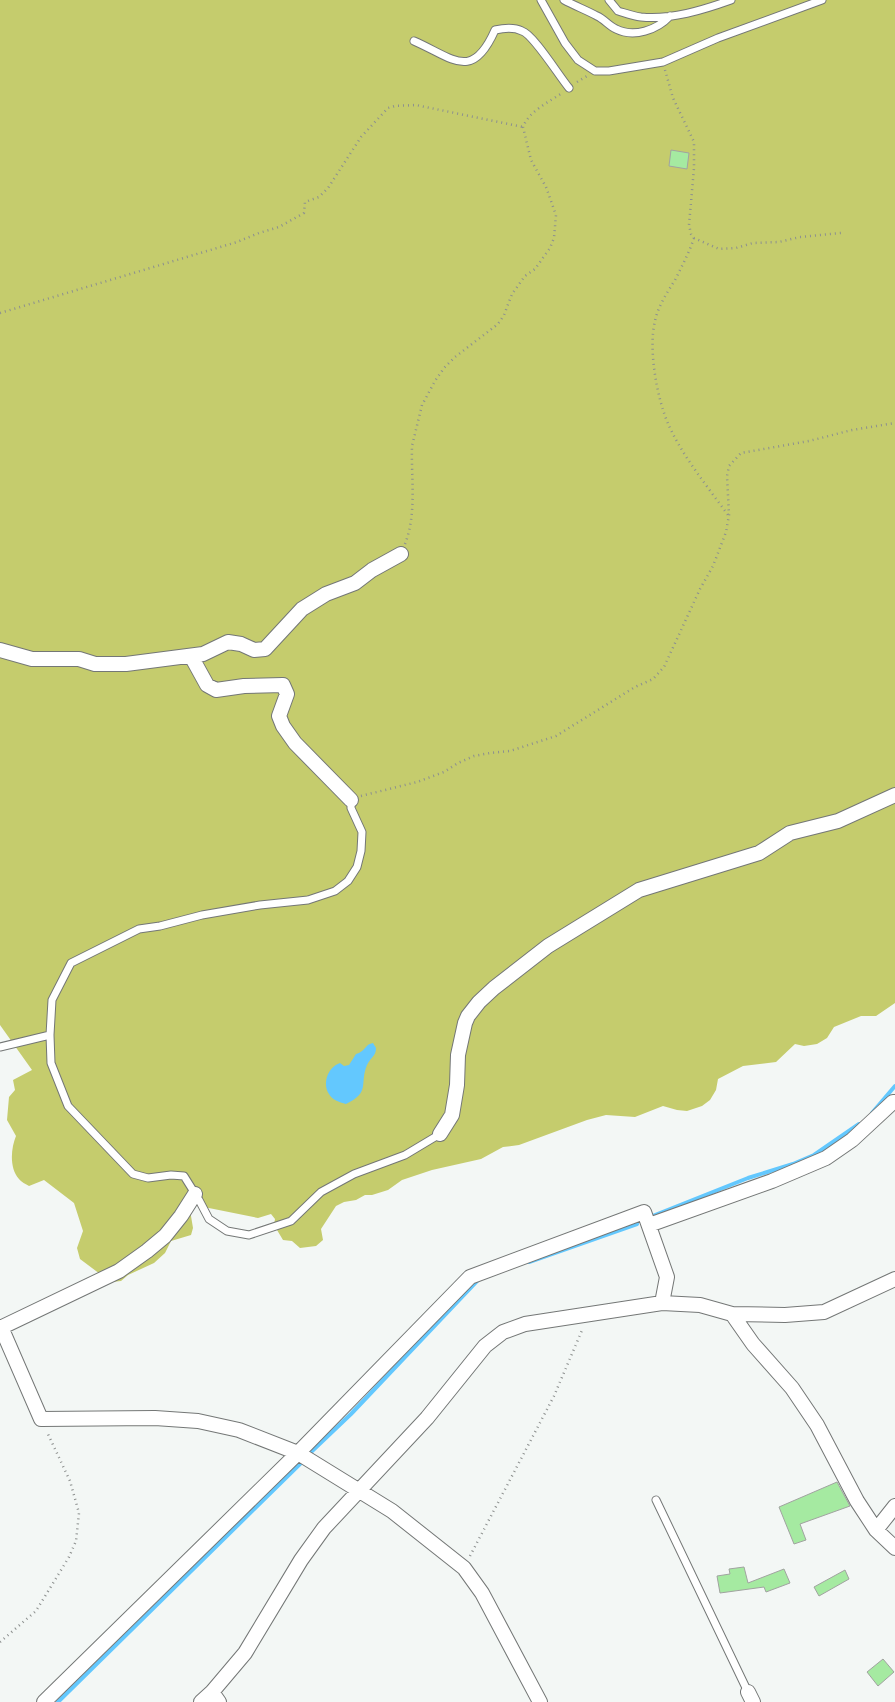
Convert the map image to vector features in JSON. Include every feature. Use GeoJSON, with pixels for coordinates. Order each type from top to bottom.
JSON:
{"type":"FeatureCollection","features":[{"type":"Feature","properties":{"kind":"street"},"geometry":{"type":"LineString","coordinates":[[0,650],[32,659],[79,659],[95,664],[126,664],[203,654],[228,642],[241,644],[254,650],[265,649],[302,609],[326,594],[354,582],[401,554]]}},
{"type":"Feature","properties":{"kind":"street"},"geometry":{"type":"LineString","coordinates":[[191,656],[207,685],[216,690],[244,686],[283,685],[287,694],[279,716],[283,726],[295,743],[351,800]]}},
{"type":"Feature","properties":{"kind":"street"},"geometry":{"type":"LineString","coordinates":[[440,1134],[452,1115],[457,1085],[458,1055],[468,1016],[494,988],[542,951],[582,924],[639,890],[759,853],[790,833],[838,822],[895,795]]}},
{"type":"Feature","properties":{"kind":"street"},"geometry":{"type":"LineString","coordinates":[[650,1225],[772,1181],[826,1158],[852,1140],[895,1102]]}},
{"type":"Feature","properties":{"kind":"street"},"geometry":{"type":"LineString","coordinates":[[195,1194],[165,1236],[140,1256],[119,1270],[1,1327],[41,1419],[155,1418],[198,1420],[239,1430],[298,1453],[392,1511],[464,1568],[482,1593],[540,1702]]}},
{"type":"Feature","properties":{"kind":"street"},"geometry":{"type":"LineString","coordinates":[[44,1702],[298,1453],[470,1277],[644,1212],[667,1277],[662,1303]]}},
{"type":"Feature","properties":{"kind":"street"},"geometry":{"type":"LineString","coordinates":[[201,1702],[216,1697],[301,1560],[320,1535],[427,1418],[486,1346],[503,1332],[525,1324],[662,1303],[700,1305],[732,1314],[785,1315],[824,1312],[895,1279]]}},
{"type":"Feature","properties":{"kind":"street"},"geometry":{"type":"LineString","coordinates":[[732,1314],[753,1344],[792,1388],[817,1425],[857,1501],[876,1530],[895,1548]]}},
{"type":"Feature","properties":{"kind":"street"},"geometry":{"type":"LineString","coordinates":[[876,1530],[895,1506]]}},
{"type":"Feature","properties":{"kind":"lane"},"geometry":{"type":"LineString","coordinates":[[541,0],[565,43],[578,60],[595,71],[609,71],[663,62],[718,38],[822,0]]}},
{"type":"Feature","properties":{"kind":"lane"},"geometry":{"type":"LineString","coordinates":[[564,0],[626,33],[633,34],[653,29],[663,24],[670,16]]}},
{"type":"Feature","properties":{"kind":"lane"},"geometry":{"type":"LineString","coordinates":[[609,0],[618,11],[641,17],[670,16],[701,11],[731,0]]}},
{"type":"Feature","properties":{"kind":"lane"},"geometry":{"type":"LineString","coordinates":[[414,41],[447,57],[470,61],[475,60],[481,55],[496,30],[505,28],[525,31],[536,42],[555,72],[568,88]]}},
{"type":"Feature","properties":{"kind":"lane"},"geometry":{"type":"LineString","coordinates":[[351,800],[351,808],[362,832],[361,851],[357,868],[348,881],[335,891],[308,900],[260,905],[139,929],[71,963],[52,1000],[50,1034],[52,1064],[68,1106],[133,1174],[148,1178],[171,1175],[184,1176],[209,1219],[227,1232],[249,1235],[291,1221],[321,1192],[354,1174],[405,1155],[440,1134]]}},
{"type":"Feature","properties":{"kind":"lane"},"geometry":{"type":"LineString","coordinates":[[0,1048],[50,1034]]}},
{"type":"Feature","properties":{"kind":"lane"},"geometry":{"type":"LineString","coordinates":[[656,1500],[751,1697]]}},
{"type":"Feature","properties":{"kind":"path"},"geometry":{"type":"LineString","coordinates":[[663,62],[673,98],[694,142],[694,168],[689,225],[694,238],[719,249],[736,248],[753,243],[779,242],[800,236],[842,233]]}},
{"type":"Feature","properties":{"kind":"path"},"geometry":{"type":"LineString","coordinates":[[401,554],[408,536],[412,512],[412,446],[416,436],[419,414],[427,394],[444,368],[455,357],[498,324],[504,315],[512,294],[525,276],[535,270],[550,248],[554,238],[556,215],[546,187],[531,160],[523,126],[538,109],[595,71]]}},
{"type":"Feature","properties":{"kind":"path"},"geometry":{"type":"LineString","coordinates":[[0,312],[237,242],[279,227],[304,213],[305,202],[319,197],[328,188],[361,137],[388,108],[416,105],[523,126]]}},
{"type":"Feature","properties":{"kind":"path"},"geometry":{"type":"LineString","coordinates":[[694,238],[684,263],[663,299],[655,321],[652,349],[656,382],[668,425],[693,466],[729,515]]}},
{"type":"Feature","properties":{"kind":"path"},"geometry":{"type":"LineString","coordinates":[[351,800],[356,797],[417,782],[444,772],[474,756],[510,751],[556,736],[634,687],[653,678],[664,667],[700,589],[713,566],[726,532],[729,515],[726,476],[730,466],[741,454],[810,441],[852,430],[895,423]]}},
{"type":"Feature","properties":{"kind":"path"},"geometry":{"type":"LineString","coordinates":[[464,1568],[554,1396],[588,1315]]}},
{"type":"Feature","properties":{"kind":"path"},"geometry":{"type":"LineString","coordinates":[[0,1642],[36,1611],[69,1557],[76,1540],[79,1514],[70,1481],[41,1419]]}},
{"type":"Feature","properties":{"kind":"green space"},"geometry":{"type":"Polygon","coordinates":[[[0,0],[895,0],[895,1003],[876,1016],[861,1016],[834,1027],[827,1038],[817,1044],[804,1046],[795,1044],[776,1062],[743,1066],[718,1079],[716,1090],[710,1100],[702,1106],[687,1111],[663,1106],[635,1117],[606,1115],[587,1120],[519,1145],[503,1147],[481,1159],[432,1170],[402,1180],[388,1190],[344,1202],[336,1206],[321,1229],[323,1240],[316,1246],[300,1248],[292,1241],[283,1240],[274,1225],[275,1219],[271,1214],[258,1218],[189,1204],[193,1228],[191,1235],[171,1241],[165,1253],[154,1263],[128,1275],[121,1281],[112,1282],[80,1259],[77,1248],[83,1231],[74,1203],[44,1180],[29,1186],[20,1180],[12,1164],[12,1152],[16,1136],[7,1120],[9,1097],[15,1090],[13,1080],[32,1070],[0,1025],[0,0]]]}},
{"type":"Feature","properties":{"kind":"water"},"geometry":{"type":"Polygon","coordinates":[[[373,1043],[376,1051],[367,1065],[362,1091],[359,1096],[346,1104],[338,1102],[330,1096],[327,1090],[326,1080],[329,1072],[340,1063],[344,1066],[349,1065],[356,1054],[373,1043]]]}},
{"type":"Feature","properties":{"kind":"building"},"geometry":{"type":"Polygon","coordinates":[[[671,150],[689,153],[687,169],[669,166],[671,150]]]}},
{"type":"Feature","properties":{"kind":"building"},"geometry":{"type":"Polygon","coordinates":[[[837,1482],[850,1506],[800,1524],[806,1540],[794,1544],[779,1507],[837,1482]]]}},
{"type":"Feature","properties":{"kind":"building"},"geometry":{"type":"Polygon","coordinates":[[[744,1567],[748,1583],[784,1569],[790,1583],[766,1592],[764,1587],[720,1593],[717,1576],[730,1574],[729,1569],[744,1567]]]}},
{"type":"Feature","properties":{"kind":"building"},"geometry":{"type":"Polygon","coordinates":[[[845,1570],[849,1579],[819,1596],[814,1587],[845,1570]]]}},
{"type":"Feature","properties":{"kind":"building"},"geometry":{"type":"Polygon","coordinates":[[[883,1659],[894,1672],[878,1686],[867,1672],[883,1659]]]}},
{"type":"Feature","properties":{"kind":"waterway"},"geometry":{"type":"LineString","coordinates":[[872,1113],[895,1086]]}},
{"type":"Feature","properties":{"kind":"waterway"},"geometry":{"type":"LineString","coordinates":[[650,1217],[748,1178],[793,1164],[814,1155],[859,1124]]}},
{"type":"Feature","properties":{"kind":"waterway"},"geometry":{"type":"LineString","coordinates":[[529,1262],[637,1224]]}},
{"type":"Feature","properties":{"kind":"waterway"},"geometry":{"type":"LineString","coordinates":[[310,1453],[351,1414],[477,1281]]}},
{"type":"Feature","properties":{"kind":"waterway"},"geometry":{"type":"LineString","coordinates":[[58,1702],[302,1462]]}}]}
